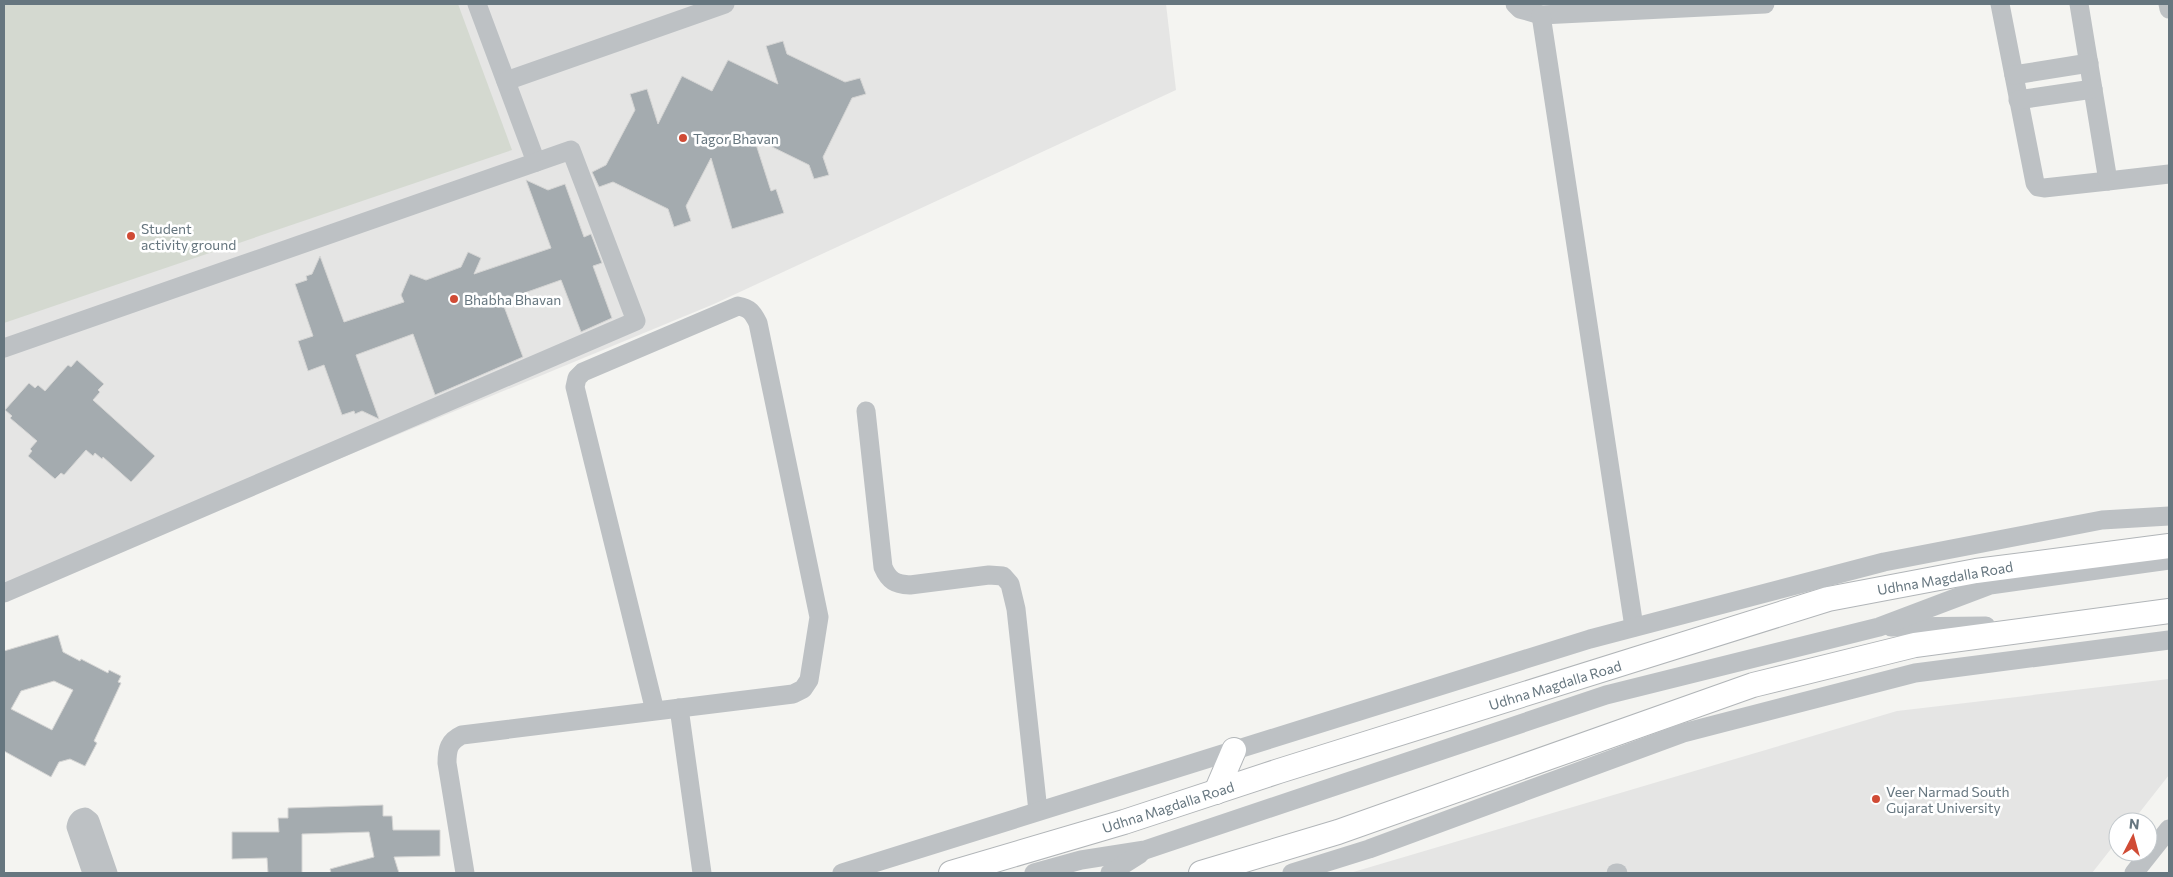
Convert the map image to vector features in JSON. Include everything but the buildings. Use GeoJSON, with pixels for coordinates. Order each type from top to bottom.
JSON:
{"type":"FeatureCollection","features":[{"type":"Feature","properties":{"kind":"main road","name":"Udhna Magdalla Road"},"geometry":{"type":"LineString","coordinates":[[951,873],[1124,822],[1279,771],[1828,599],[1976,571],[2169,546]]}},
{"type":"Feature","properties":{"kind":"main road"},"geometry":{"type":"LineString","coordinates":[[1200,873],[1338,832],[1753,685],[1915,645],[2169,612]]}},
{"type":"Feature","properties":{"kind":"main road"},"geometry":{"type":"LineString","coordinates":[[1216,792],[1234,750]]}},
{"type":"Feature","properties":{"kind":"street"},"geometry":{"type":"LineString","coordinates":[[477,4],[536,162]]}},
{"type":"Feature","properties":{"kind":"street"},"geometry":{"type":"LineString","coordinates":[[506,81],[725,4]]}},
{"type":"Feature","properties":{"kind":"street"},"geometry":{"type":"LineString","coordinates":[[1515,4],[1520,9],[1541,15],[1765,4]]}},
{"type":"Feature","properties":{"kind":"street"},"geometry":{"type":"LineString","coordinates":[[2000,4],[2035,183],[2038,187],[2044,188],[2169,174]]}},
{"type":"Feature","properties":{"kind":"street"},"geometry":{"type":"LineString","coordinates":[[2079,4],[2108,181]]}},
{"type":"Feature","properties":{"kind":"street"},"geometry":{"type":"LineString","coordinates":[[2168,4],[2169,9]]}},
{"type":"Feature","properties":{"kind":"street"},"geometry":{"type":"LineString","coordinates":[[1541,15],[1634,628]]}},
{"type":"Feature","properties":{"kind":"street"},"geometry":{"type":"LineString","coordinates":[[2014,75],[2089,63]]}},
{"type":"Feature","properties":{"kind":"street"},"geometry":{"type":"LineString","coordinates":[[2018,100],[2093,89]]}},
{"type":"Feature","properties":{"kind":"street"},"geometry":{"type":"LineString","coordinates":[[4,348],[571,150],[636,321],[4,593]]}},
{"type":"Feature","properties":{"kind":"street"},"geometry":{"type":"LineString","coordinates":[[465,873],[448,763],[449,745],[453,739],[462,735],[793,694],[803,689],[809,680],[820,617],[758,323],[754,314],[747,307],[738,306],[584,372],[577,378],[575,387],[655,711]]}},
{"type":"Feature","properties":{"kind":"street"},"geometry":{"type":"LineString","coordinates":[[866,411],[883,567],[888,579],[897,584],[910,585],[989,575],[1003,576],[1010,584],[1014,594],[1038,811]]}},
{"type":"Feature","properties":{"kind":"street"},"geometry":{"type":"LineString","coordinates":[[842,873],[1590,639],[1884,562],[2102,520],[2169,516]]}},
{"type":"Feature","properties":{"kind":"street"},"geometry":{"type":"LineString","coordinates":[[1034,873],[1081,860],[1145,850],[1606,696],[1879,627],[1990,585],[2169,560]]}},
{"type":"Feature","properties":{"kind":"street"},"geometry":{"type":"LineString","coordinates":[[1879,627],[1982,627],[2169,602]]}},
{"type":"Feature","properties":{"kind":"street"},"geometry":{"type":"LineString","coordinates":[[1292,873],[1369,849],[1684,733],[1915,673],[2169,640]]}},
{"type":"Feature","properties":{"kind":"street"},"geometry":{"type":"LineString","coordinates":[[679,708],[702,873]]}},
{"type":"Feature","properties":{"kind":"street"},"geometry":{"type":"LineString","coordinates":[[92,873],[76,827],[80,818],[85,817],[90,821],[108,873]]}},
{"type":"Feature","properties":{"kind":"street"},"geometry":{"type":"LineString","coordinates":[[2134,873],[2168,830]]}},
{"type":"Feature","properties":{"kind":"street"},"geometry":{"type":"LineString","coordinates":[[1110,873],[1145,850]]}},
{"type":"Feature","properties":{"kind":"shaded area"},"geometry":{"type":"Polygon","coordinates":[[[4,4],[1166,4],[1176,90],[714,304],[339,459],[4,590],[4,4]]]}},
{"type":"Feature","properties":{"kind":"shaded area","name":"Student activity ground"},"geometry":{"type":"Polygon","coordinates":[[[4,4],[458,4],[512,150],[4,323],[4,4]]]}},
{"type":"Feature","properties":{"kind":"shaded area","name":"Veer Narmad South Gujarat University"},"geometry":{"type":"Polygon","coordinates":[[[2169,679],[2169,775],[2140,812],[2108,812],[2108,853],[2092,873],[1350,873],[1897,711],[2169,679]]]}},
{"type":"Feature","properties":{"kind":"place","name":"Tagor Bhavan"},"geometry":{"type":"Point","coordinates":[683,138]}},
{"type":"Feature","properties":{"kind":"place","name":"Student activity ground"},"geometry":{"type":"Point","coordinates":[131,236]}},
{"type":"Feature","properties":{"kind":"place","name":"Bhabha Bhavan"},"geometry":{"type":"Point","coordinates":[454,299]}},
{"type":"Feature","properties":{"kind":"place","name":"Veer Narmad South Gujarat University"},"geometry":{"type":"Point","coordinates":[1876,799]}}]}
